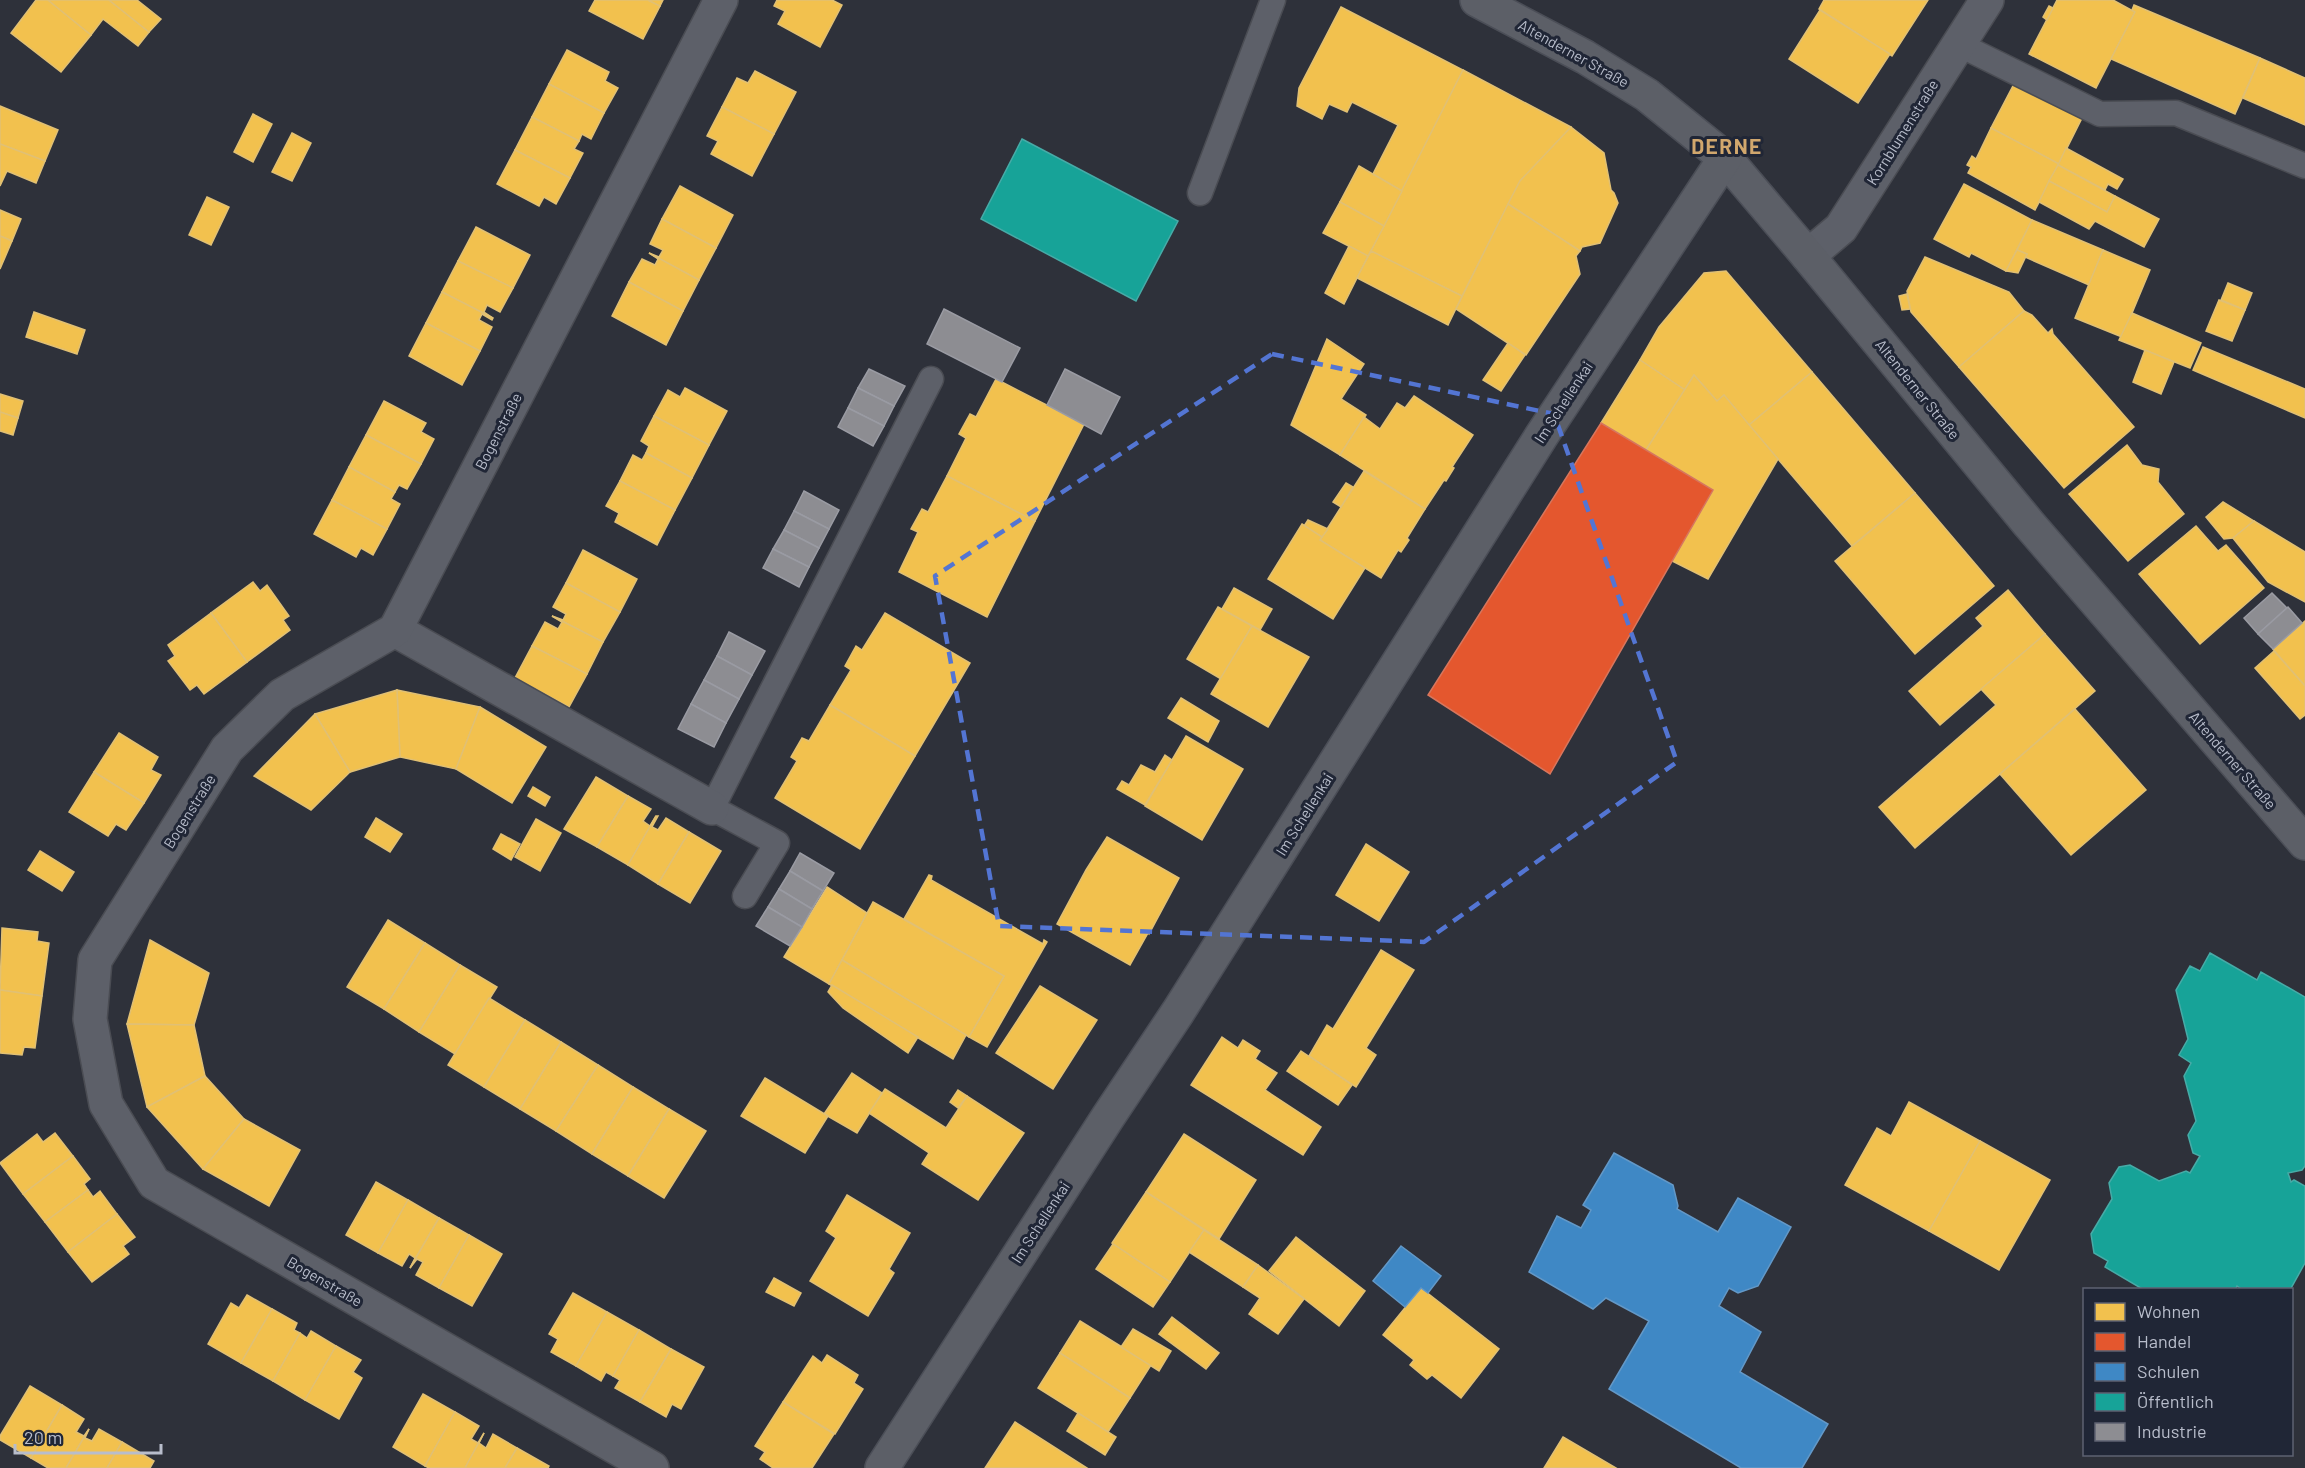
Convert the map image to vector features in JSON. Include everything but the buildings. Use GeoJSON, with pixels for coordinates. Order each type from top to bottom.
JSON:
{"type":"FeatureCollection","features":[{"type":"Feature","properties":{"kind":"street","name":"Bogenstraße"},"geometry":{"type":"LineString","coordinates":[[652,1468],[154,1184],[105,1104],[90,1019],[94,960],[227,749],[282,695],[394,630],[721,0]]}},
{"type":"Feature","properties":{"kind":"street","name":"Altenderner Straße"},"geometry":{"type":"LineString","coordinates":[[1477,0],[1585,57],[1647,95],[1725,158],[2029,524],[2305,843]]}},
{"type":"Feature","properties":{"kind":"street","name":"Kornblumenstraße"},"geometry":{"type":"LineString","coordinates":[[1808,256],[1841,228],[1987,0]]}},
{"type":"Feature","properties":{"kind":"street","name":"Im Schellenkai"},"geometry":{"type":"LineString","coordinates":[[882,1468],[1241,914],[1542,435],[1725,158]]}},
{"type":"Feature","properties":{"kind":"street"},"geometry":{"type":"LineString","coordinates":[[394,630],[712,808]]}},
{"type":"Feature","properties":{"kind":"lane"},"geometry":{"type":"LineString","coordinates":[[1200,194],[1273,0]]}},
{"type":"Feature","properties":{"kind":"lane"},"geometry":{"type":"LineString","coordinates":[[1958,44],[2100,114],[2175,113],[2305,166]]}},
{"type":"Feature","properties":{"kind":"lane"},"geometry":{"type":"LineString","coordinates":[[745,896],[777,843],[712,808],[931,379]]}},
{"type":"Feature","properties":{"kind":"highlighted area"},"geometry":{"type":"Polygon","coordinates":[[[1272,354],[1554,414],[1677,762],[1424,942],[999,926],[935,576],[1272,354]]]}},
{"type":"Feature","properties":{"kind":"district","name":"DERNE"},"geometry":{"type":"Point","coordinates":[1727,145]}}]}
